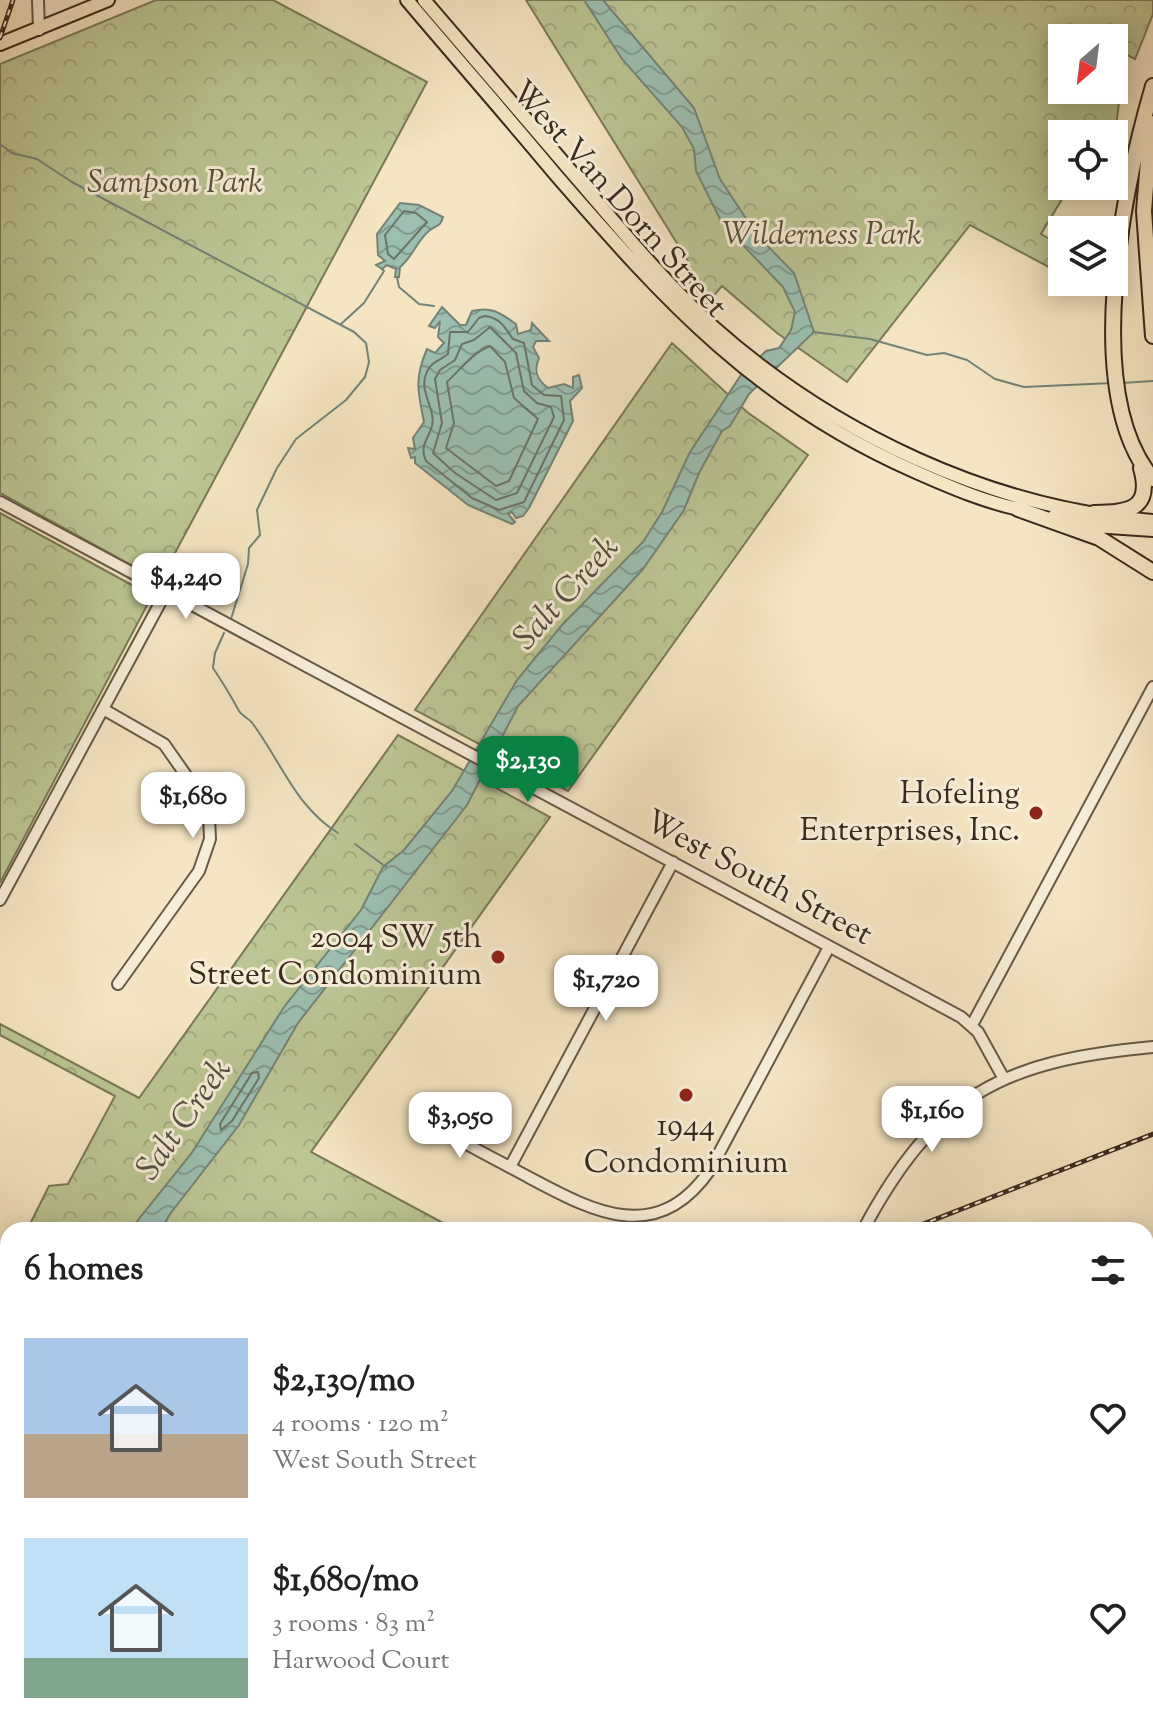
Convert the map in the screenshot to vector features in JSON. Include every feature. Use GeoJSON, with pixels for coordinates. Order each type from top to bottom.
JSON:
{"type":"FeatureCollection","features":[{"type":"Feature","properties":{"kind":"highway"},"geometry":{"type":"LineString","coordinates":[[1094,519],[1128,511],[1143,499],[1146,485],[1118,399],[1112,336],[1130,186],[1153,86]]}},
{"type":"Feature","properties":{"kind":"highway"},"geometry":{"type":"LineString","coordinates":[[1153,111],[1144,211],[1153,336]]}},
{"type":"Feature","properties":{"kind":"highway"},"geometry":{"type":"LineString","coordinates":[[1134,449],[1153,479]]}},
{"type":"Feature","properties":{"kind":"highway"},"geometry":{"type":"LineString","coordinates":[[1018,509],[1099,538],[1153,572]]}},
{"type":"Feature","properties":{"kind":"highway"},"geometry":{"type":"LineString","coordinates":[[1094,519],[1153,531]]}},
{"type":"Feature","properties":{"kind":"main road"},"geometry":{"type":"LineString","coordinates":[[0,44],[108,0]]}},
{"type":"Feature","properties":{"kind":"main road","name":"West Van Dorn Street"},"geometry":{"type":"LineString","coordinates":[[407,0],[639,271],[798,408],[908,469],[1018,509],[1094,519],[1153,521]]}},
{"type":"Feature","properties":{"kind":"main road","name":"West Van Dorn Street"},"geometry":{"type":"LineString","coordinates":[[424,0],[708,330],[811,402],[883,442],[965,478],[1094,519]]}},
{"type":"Feature","properties":{"kind":"main road"},"geometry":{"type":"LineString","coordinates":[[0,51],[39,30]]}},
{"type":"Feature","properties":{"kind":"street"},"geometry":{"type":"LineString","coordinates":[[38,0],[39,30]]}},
{"type":"Feature","properties":{"kind":"street","name":"West South Street"},"geometry":{"type":"LineString","coordinates":[[0,502],[972,1025]]}},
{"type":"Feature","properties":{"kind":"street"},"geometry":{"type":"LineString","coordinates":[[0,900],[166,592]]}},
{"type":"Feature","properties":{"kind":"street"},"geometry":{"type":"LineString","coordinates":[[1004,1079],[972,1025],[1153,687]]}},
{"type":"Feature","properties":{"kind":"street"},"geometry":{"type":"LineString","coordinates":[[103,709],[164,744],[202,798],[210,828],[210,846],[199,871],[118,984]]}},
{"type":"Feature","properties":{"kind":"street"},"geometry":{"type":"LineString","coordinates":[[510,1167],[673,862]]}},
{"type":"Feature","properties":{"kind":"street"},"geometry":{"type":"LineString","coordinates":[[426,1122],[601,1213],[629,1217],[658,1212],[693,1191],[710,1170],[829,947]]}},
{"type":"Feature","properties":{"kind":"street"},"geometry":{"type":"LineString","coordinates":[[868,1222],[899,1168],[929,1132],[965,1102],[1004,1079],[1066,1057],[1153,1047]]}},
{"type":"Feature","properties":{"kind":"green space","name":"Sampson Park"},"geometry":{"type":"Polygon","coordinates":[[[156,0],[273,0],[427,82],[160,581],[0,493],[0,64],[156,0]]]}},
{"type":"Feature","properties":{"kind":"green space","name":"Wilderness Park"},"geometry":{"type":"Polygon","coordinates":[[[526,0],[1153,0],[1153,14],[1135,59],[1128,55],[1128,24],[1048,24],[1048,104],[1119,104],[1117,120],[1048,120],[1048,200],[1062,200],[1052,216],[1048,216],[1041,234],[1048,238],[1048,267],[970,225],[847,382],[777,333],[722,286],[694,319],[688,261],[526,0]]]}},
{"type":"Feature","properties":{"kind":"green space"},"geometry":{"type":"Polygon","coordinates":[[[672,343],[747,412],[808,455],[568,791],[415,710],[672,343]]]}},
{"type":"Feature","properties":{"kind":"green space"},"geometry":{"type":"Polygon","coordinates":[[[0,513],[152,596],[0,883],[0,513]]]}},
{"type":"Feature","properties":{"kind":"green space"},"geometry":{"type":"Polygon","coordinates":[[[398,735],[550,817],[311,1152],[441,1222],[31,1222],[49,1186],[68,1184],[115,1096],[0,1035],[0,1024],[139,1098],[398,735]]]}},
{"type":"Feature","properties":{"kind":"water"},"geometry":{"type":"Polygon","coordinates":[[[584,0],[603,0],[694,108],[720,179],[757,235],[794,273],[814,332],[749,394],[730,426],[722,431],[699,473],[684,510],[643,569],[518,706],[467,805],[298,1023],[239,1125],[166,1222],[136,1222],[191,1154],[284,1007],[361,910],[383,867],[404,850],[452,791],[517,680],[562,625],[643,542],[662,512],[690,452],[741,375],[766,351],[779,348],[791,330],[795,312],[783,287],[722,223],[696,171],[694,149],[682,127],[622,59],[584,0]]]}},
{"type":"Feature","properties":{"kind":"water"},"geometry":{"type":"Polygon","coordinates":[[[400,203],[419,205],[443,217],[400,267],[399,277],[395,277],[396,269],[387,265],[382,269],[376,265],[385,261],[378,255],[377,234],[400,203]]]}},
{"type":"Feature","properties":{"kind":"water"},"geometry":{"type":"Polygon","coordinates":[[[442,307],[460,325],[466,325],[472,311],[485,309],[516,324],[518,334],[531,330],[532,323],[549,341],[536,341],[533,347],[539,358],[536,371],[541,382],[548,388],[564,384],[573,388],[573,377],[579,375],[582,388],[570,401],[573,421],[529,508],[523,516],[516,518],[512,512],[508,514],[515,522],[512,524],[468,505],[415,463],[415,457],[411,458],[408,448],[415,449],[413,438],[424,422],[419,394],[420,369],[427,349],[435,353],[444,343],[438,337],[440,321],[435,328],[429,326],[442,307]]]}},
{"type":"Feature","properties":{"kind":"waterway"},"geometry":{"type":"LineString","coordinates":[[0,144],[12,153],[37,159],[72,182],[354,332],[366,343],[369,362],[365,377],[346,400],[296,439],[277,468],[257,510],[260,535],[249,548],[248,564],[231,619]]}},
{"type":"Feature","properties":{"kind":"waterway"},"geometry":{"type":"LineString","coordinates":[[341,324],[364,303],[384,271],[382,269]]}},
{"type":"Feature","properties":{"kind":"waterway"},"geometry":{"type":"LineString","coordinates":[[397,277],[399,287],[419,304],[434,306]]}},
{"type":"Feature","properties":{"kind":"waterway"},"geometry":{"type":"LineString","coordinates":[[813,332],[870,339],[927,355],[944,353],[967,360],[995,379],[1024,387],[1112,383]]}},
{"type":"Feature","properties":{"kind":"waterway"},"geometry":{"type":"LineString","coordinates":[[1122,383],[1153,381]]}},
{"type":"Feature","properties":{"kind":"waterway"},"geometry":{"type":"LineString","coordinates":[[224,633],[215,653],[213,668],[239,711],[253,724],[300,797],[338,833]]}},
{"type":"Feature","properties":{"kind":"waterway"},"geometry":{"type":"LineString","coordinates":[[355,844],[386,867]]}},
{"type":"Feature","properties":{"kind":"railway"},"geometry":{"type":"LineString","coordinates":[[0,38],[13,0]]}},
{"type":"Feature","properties":{"kind":"railway"},"geometry":{"type":"LineString","coordinates":[[928,1222],[1153,1134]]}},
{"type":"Feature","properties":{"kind":"place","name":"Hofeling Enterprises, Inc."},"geometry":{"type":"Point","coordinates":[1036,813]}},
{"type":"Feature","properties":{"kind":"place","name":"2004 SW 5th Street Condominium"},"geometry":{"type":"Point","coordinates":[498,957]}},
{"type":"Feature","properties":{"kind":"place","name":"1944 Condominium"},"geometry":{"type":"Point","coordinates":[686,1095]}},
{"type":"Feature","properties":{"kind":"water label","name":"Salt Creek"},"geometry":{"type":"Point","coordinates":[567,594]}},
{"type":"Feature","properties":{"kind":"water label","name":"Salt Creek"},"geometry":{"type":"Point","coordinates":[185,1120]}}]}
